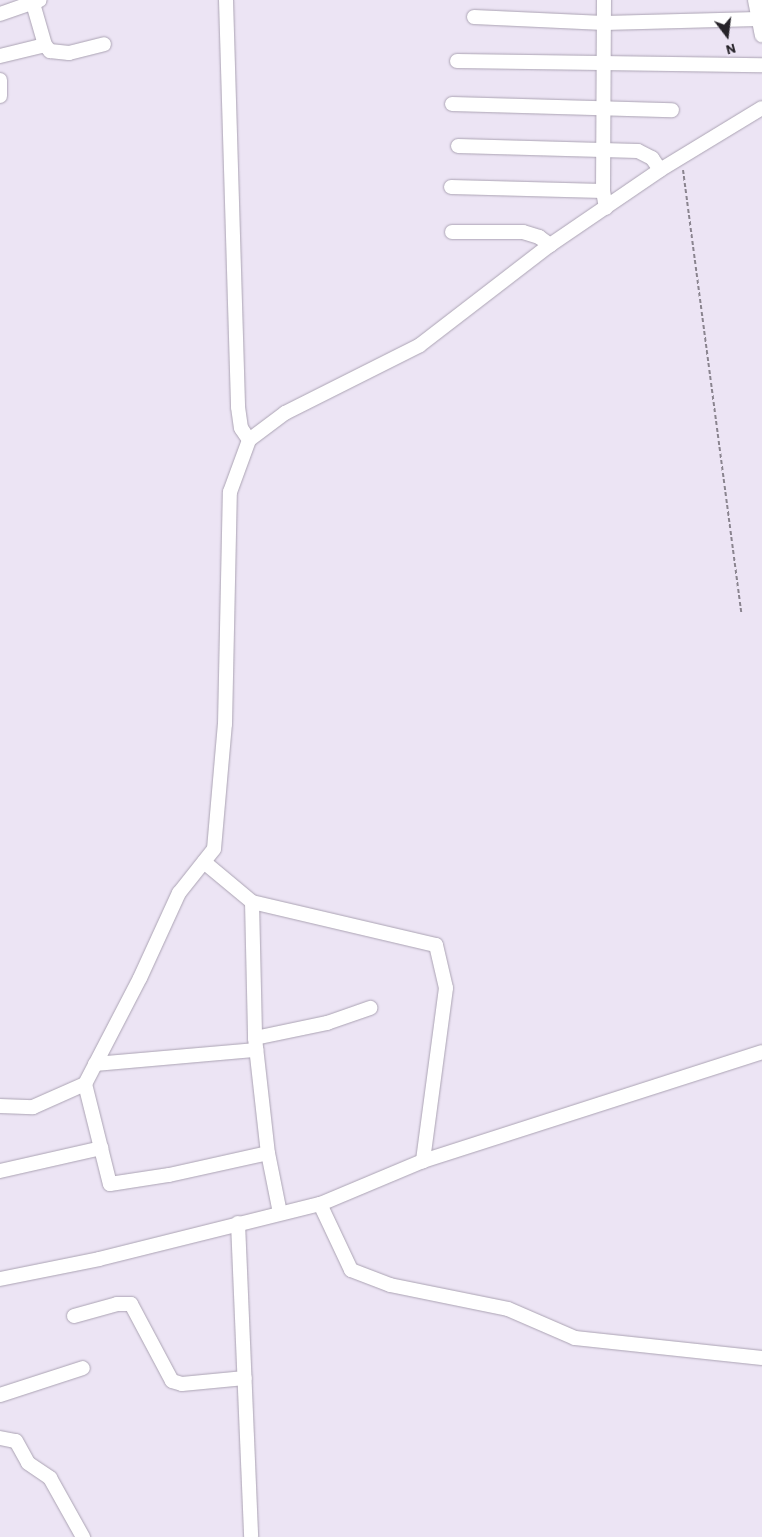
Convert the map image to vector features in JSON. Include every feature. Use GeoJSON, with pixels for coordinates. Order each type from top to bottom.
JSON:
{"type":"FeatureCollection","features":[{"type":"Feature","properties":{"kind":"street"},"geometry":{"type":"LineString","coordinates":[[226,0],[238,407],[241,428],[249,440]]}},
{"type":"Feature","properties":{"kind":"street"},"geometry":{"type":"LineString","coordinates":[[604,0],[603,191],[606,208]]}},
{"type":"Feature","properties":{"kind":"street"},"geometry":{"type":"LineString","coordinates":[[755,0],[762,35]]}},
{"type":"Feature","properties":{"kind":"street"},"geometry":{"type":"LineString","coordinates":[[0,14],[35,1],[45,45],[50,51],[69,53],[104,44]]}},
{"type":"Feature","properties":{"kind":"street"},"geometry":{"type":"LineString","coordinates":[[474,17],[604,23],[758,19]]}},
{"type":"Feature","properties":{"kind":"street"},"geometry":{"type":"LineString","coordinates":[[0,56],[45,45]]}},
{"type":"Feature","properties":{"kind":"street"},"geometry":{"type":"LineString","coordinates":[[457,61],[604,65],[762,65]]}},
{"type":"Feature","properties":{"kind":"street"},"geometry":{"type":"LineString","coordinates":[[0,80],[0,96]]}},
{"type":"Feature","properties":{"kind":"street"},"geometry":{"type":"LineString","coordinates":[[452,104],[603,110],[672,110]]}},
{"type":"Feature","properties":{"kind":"street"},"geometry":{"type":"LineString","coordinates":[[0,1106],[33,1107],[85,1084],[140,978],[179,893],[214,848],[218,834],[225,724],[230,492],[249,440],[285,413],[420,345],[550,245],[660,170],[762,108]]}},
{"type":"Feature","properties":{"kind":"street"},"geometry":{"type":"LineString","coordinates":[[458,146],[646,153],[660,170]]}},
{"type":"Feature","properties":{"kind":"street"},"geometry":{"type":"LineString","coordinates":[[451,188],[603,191]]}},
{"type":"Feature","properties":{"kind":"street"},"geometry":{"type":"LineString","coordinates":[[452,232],[524,232],[539,236],[550,245]]}},
{"type":"Feature","properties":{"kind":"street"},"geometry":{"type":"LineString","coordinates":[[204,862],[252,902],[436,945],[446,988],[424,1161]]}},
{"type":"Feature","properties":{"kind":"street"},"geometry":{"type":"LineString","coordinates":[[252,902],[255,1044],[268,1153],[280,1213]]}},
{"type":"Feature","properties":{"kind":"street"},"geometry":{"type":"LineString","coordinates":[[95,1064],[255,1044],[370,1008]]}},
{"type":"Feature","properties":{"kind":"street"},"geometry":{"type":"LineString","coordinates":[[0,1279],[99,1259],[320,1204],[424,1161],[762,1052]]}},
{"type":"Feature","properties":{"kind":"street"},"geometry":{"type":"LineString","coordinates":[[85,1084],[110,1184],[169,1176],[268,1153]]}},
{"type":"Feature","properties":{"kind":"street"},"geometry":{"type":"LineString","coordinates":[[0,1171],[101,1148]]}},
{"type":"Feature","properties":{"kind":"street"},"geometry":{"type":"LineString","coordinates":[[320,1204],[351,1270],[390,1285],[508,1309],[575,1338],[762,1358]]}},
{"type":"Feature","properties":{"kind":"street"},"geometry":{"type":"LineString","coordinates":[[238,1223],[251,1537]]}},
{"type":"Feature","properties":{"kind":"street"},"geometry":{"type":"LineString","coordinates":[[74,1316],[117,1304],[131,1304],[172,1381],[182,1384],[245,1378]]}},
{"type":"Feature","properties":{"kind":"street"},"geometry":{"type":"LineString","coordinates":[[0,1395],[83,1368]]}},
{"type":"Feature","properties":{"kind":"street"},"geometry":{"type":"LineString","coordinates":[[0,1438],[16,1442],[28,1463],[50,1478],[83,1537]]}},
{"type":"Feature","properties":{"kind":"path"},"geometry":{"type":"LineString","coordinates":[[682,158],[741,613]]}}]}
